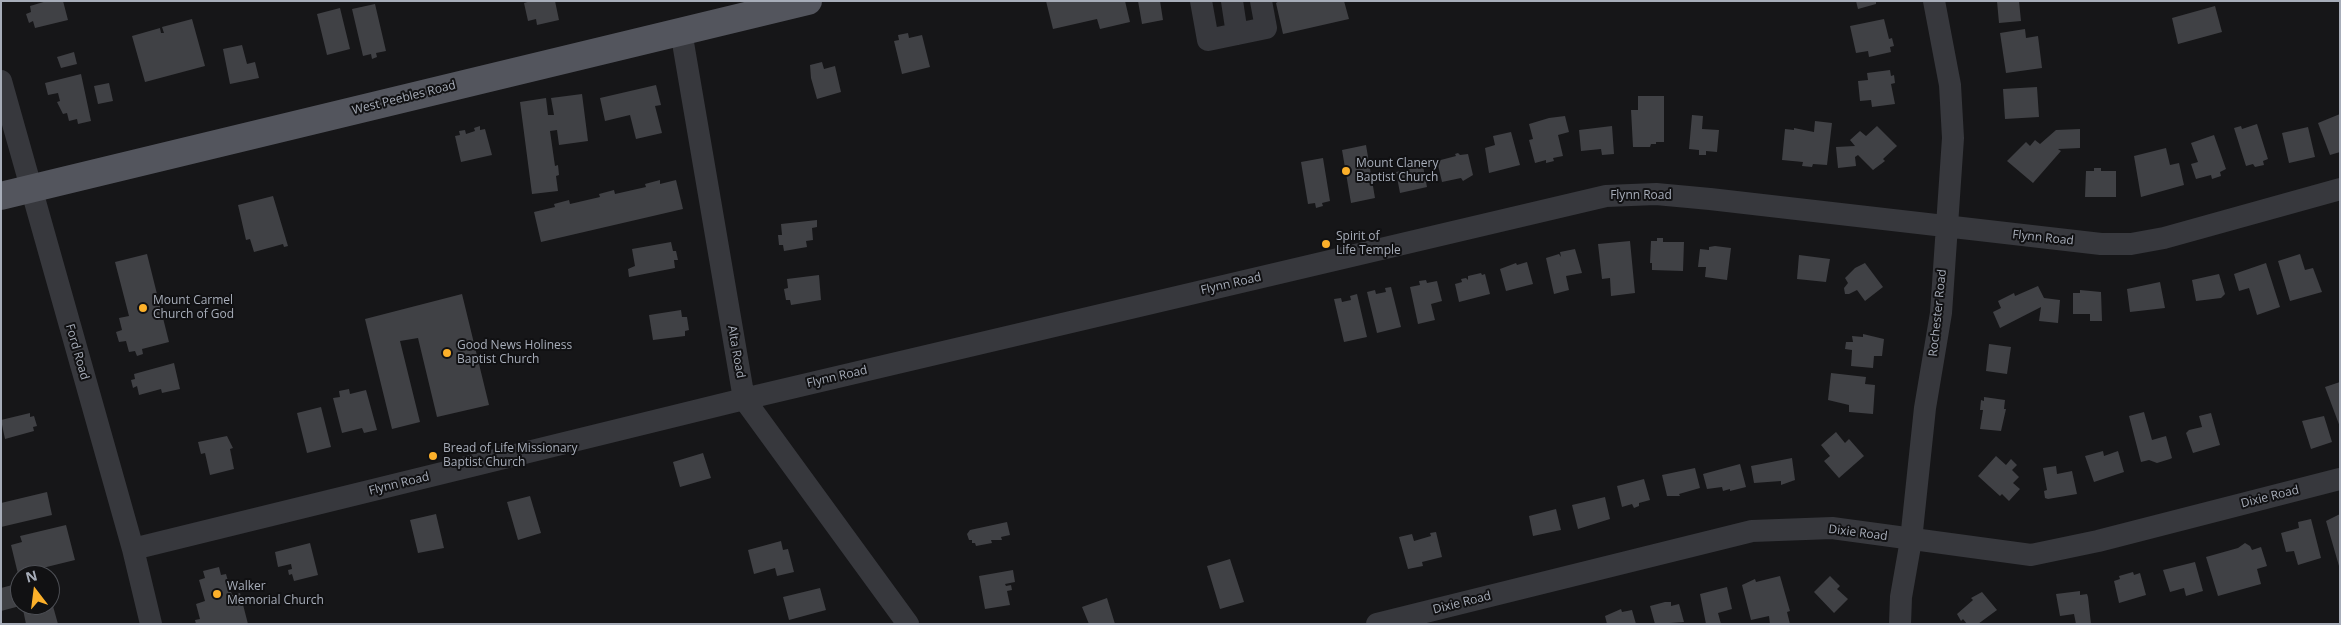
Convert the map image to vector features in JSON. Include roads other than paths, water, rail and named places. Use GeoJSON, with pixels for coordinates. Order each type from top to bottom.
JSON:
{"type":"FeatureCollection","features":[{"type":"Feature","properties":{"kind":"main road","name":"West Peebles Road"},"geometry":{"type":"LineString","coordinates":[[1,196],[808,1]]}},
{"type":"Feature","properties":{"kind":"street"},"geometry":{"type":"LineString","coordinates":[[1201,1],[1208,40],[1266,28],[1261,1]]}},
{"type":"Feature","properties":{"kind":"street"},"geometry":{"type":"LineString","coordinates":[[1232,1],[1237,34]]}},
{"type":"Feature","properties":{"kind":"street","name":"Rochester Road"},"geometry":{"type":"LineString","coordinates":[[1900,624],[1901,597],[1911,540],[1925,408],[1941,313],[1953,138],[1951,94],[1934,1]]}},
{"type":"Feature","properties":{"kind":"street","name":"Alta Road"},"geometry":{"type":"LineString","coordinates":[[681,31],[744,399],[908,624]]}},
{"type":"Feature","properties":{"kind":"street","name":"Ford Road"},"geometry":{"type":"LineString","coordinates":[[1,81],[133,549],[151,624]]}},
{"type":"Feature","properties":{"kind":"street","name":"Flynn Road"},"geometry":{"type":"LineString","coordinates":[[133,549],[744,399],[1606,196],[1656,194],[1701,198],[2101,244],[2131,244],[2164,238],[2340,189]]}},
{"type":"Feature","properties":{"kind":"street","name":"Dixie Road"},"geometry":{"type":"LineString","coordinates":[[1377,624],[1752,531],[1832,528],[2031,555],[2098,541],[2340,479]]}},
{"type":"Feature","properties":{"kind":"place","name":"Mount Clanery Baptist Church"},"geometry":{"type":"Point","coordinates":[1346,171]}},
{"type":"Feature","properties":{"kind":"place","name":"Spirit of Life Temple"},"geometry":{"type":"Point","coordinates":[1326,244]}},
{"type":"Feature","properties":{"kind":"place","name":"Mount Carmel Church of God"},"geometry":{"type":"Point","coordinates":[143,308]}},
{"type":"Feature","properties":{"kind":"place","name":"Good News Holiness Baptist Church"},"geometry":{"type":"Point","coordinates":[447,353]}},
{"type":"Feature","properties":{"kind":"place","name":"Bread of Life Missionary Baptist Church"},"geometry":{"type":"Point","coordinates":[433,456]}},
{"type":"Feature","properties":{"kind":"place","name":"Walker Memorial Church"},"geometry":{"type":"Point","coordinates":[217,594]}}]}
